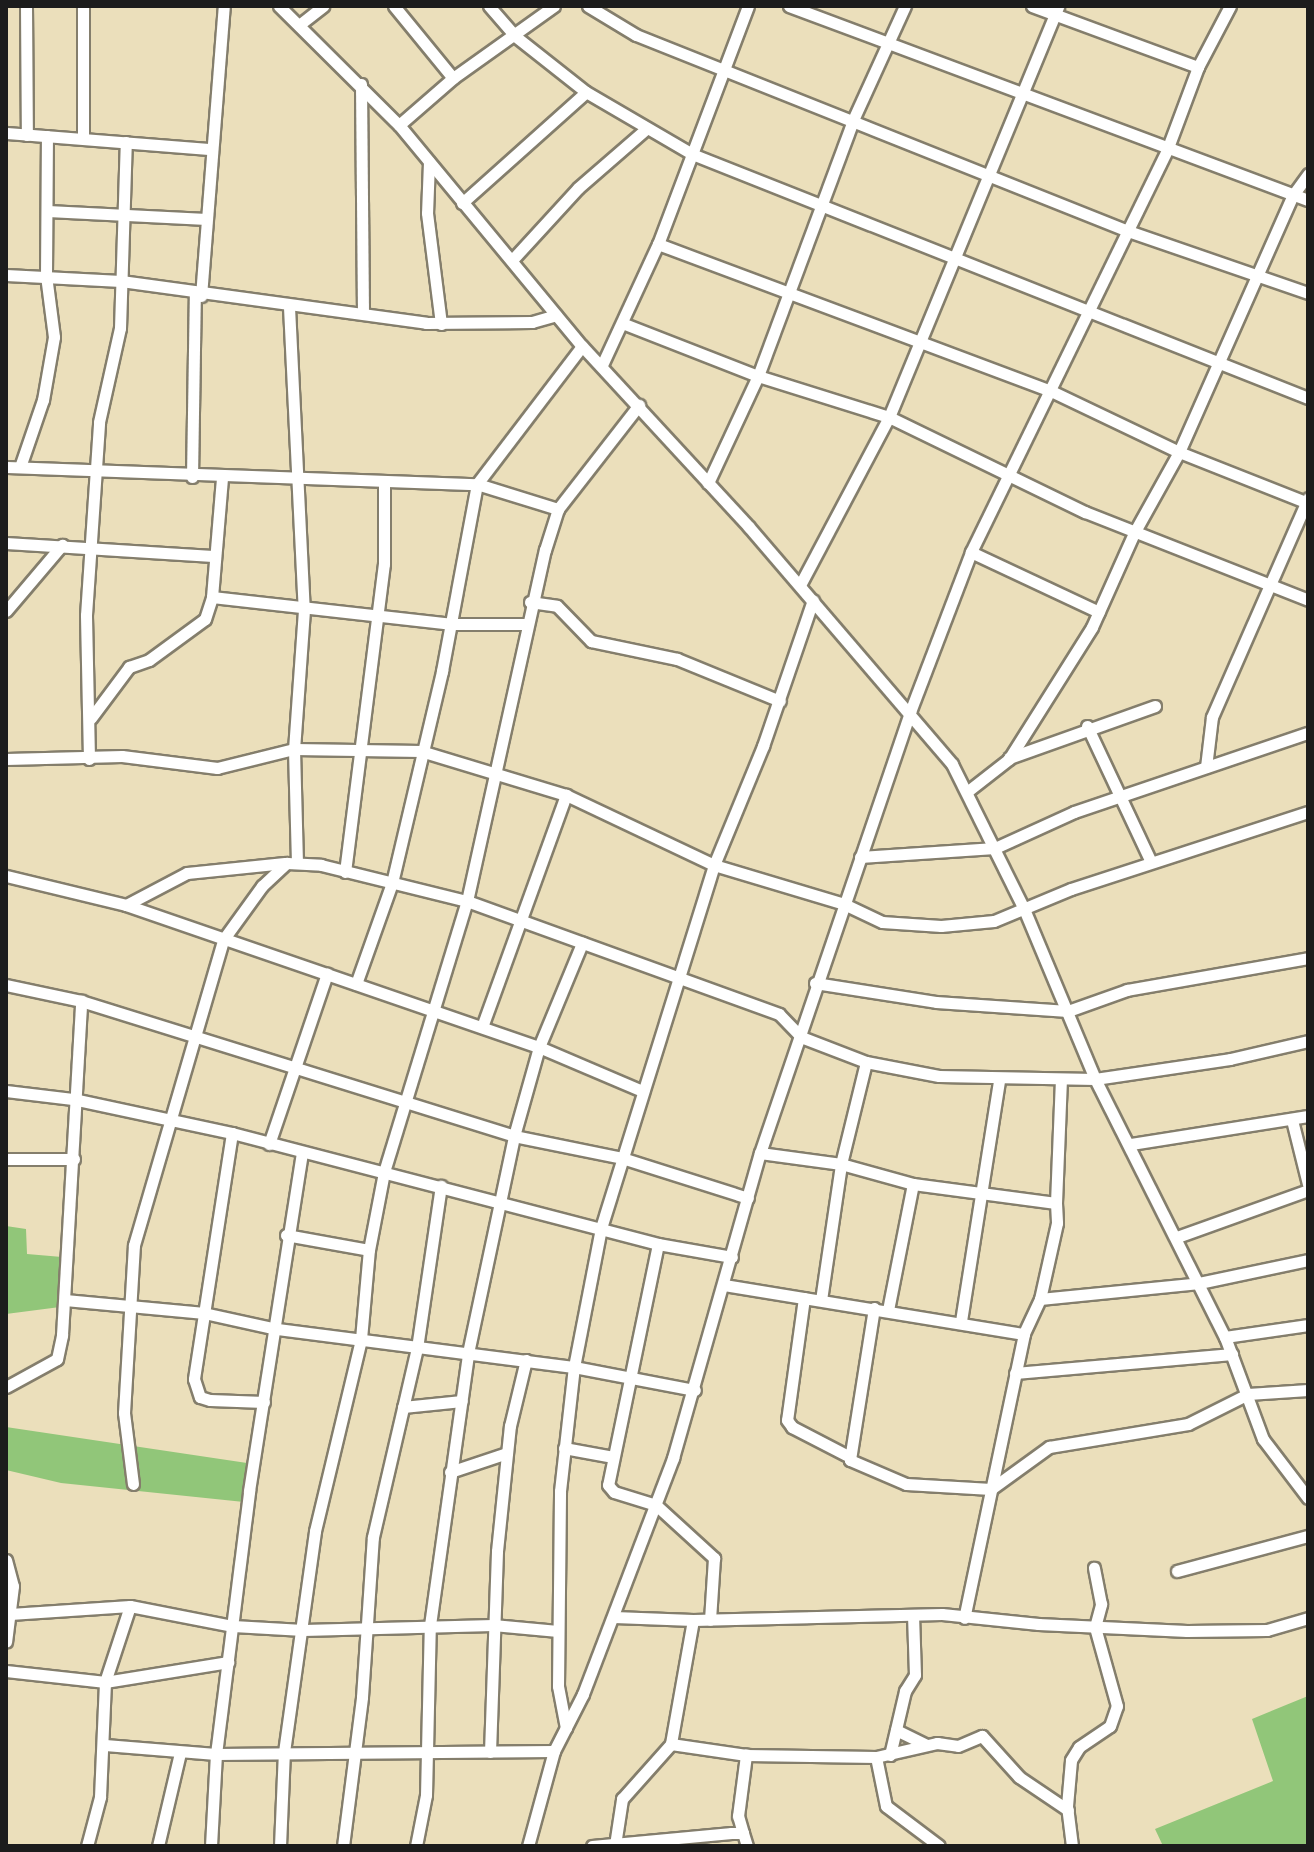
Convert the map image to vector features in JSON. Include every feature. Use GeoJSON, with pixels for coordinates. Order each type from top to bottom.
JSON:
{"type":"FeatureCollection","features":[{"type":"Feature","properties":{"kind":"street"},"geometry":{"type":"LineString","coordinates":[[26,6],[27,135]]}},
{"type":"Feature","properties":{"kind":"street"},"geometry":{"type":"LineString","coordinates":[[83,6],[83,138]]}},
{"type":"Feature","properties":{"kind":"street"},"geometry":{"type":"LineString","coordinates":[[192,477],[198,295],[224,6]]}},
{"type":"Feature","properties":{"kind":"street"},"geometry":{"type":"LineString","coordinates":[[279,6],[399,125],[582,346],[639,405],[910,712],[968,791],[1024,909],[1095,1079],[1131,1144],[1225,1337],[1263,1439],[1308,1498]]}},
{"type":"Feature","properties":{"kind":"street"},"geometry":{"type":"LineString","coordinates":[[299,25],[323,6]]}},
{"type":"Feature","properties":{"kind":"street"},"geometry":{"type":"LineString","coordinates":[[394,6],[453,78]]}},
{"type":"Feature","properties":{"kind":"street"},"geometry":{"type":"LineString","coordinates":[[489,6],[515,36],[586,92],[692,154],[823,203],[1087,312],[1216,359],[1308,398]]}},
{"type":"Feature","properties":{"kind":"street"},"geometry":{"type":"LineString","coordinates":[[399,125],[453,78],[554,6]]}},
{"type":"Feature","properties":{"kind":"street"},"geometry":{"type":"LineString","coordinates":[[588,6],[636,35],[724,67],[1128,231],[1258,273],[1308,293]]}},
{"type":"Feature","properties":{"kind":"street"},"geometry":{"type":"LineString","coordinates":[[602,365],[658,244],[748,6]]}},
{"type":"Feature","properties":{"kind":"street"},"geometry":{"type":"LineString","coordinates":[[789,6],[1167,150],[1308,200]]}},
{"type":"Feature","properties":{"kind":"street"},"geometry":{"type":"LineString","coordinates":[[708,483],[758,376],[853,120],[892,44],[905,6]]}},
{"type":"Feature","properties":{"kind":"street"},"geometry":{"type":"LineString","coordinates":[[1032,6],[1056,11],[1198,67]]}},
{"type":"Feature","properties":{"kind":"street"},"geometry":{"type":"LineString","coordinates":[[528,1846],[554,1751],[614,1617],[656,1505],[695,1390],[760,1153],[801,1037],[815,983],[910,712],[971,552],[1167,150],[1198,67],[1230,6]]}},
{"type":"Feature","properties":{"kind":"street"},"geometry":{"type":"LineString","coordinates":[[800,585],[889,417],[951,257],[991,176],[1056,11]]}},
{"type":"Feature","properties":{"kind":"street"},"geometry":{"type":"LineString","coordinates":[[361,84],[363,311]]}},
{"type":"Feature","properties":{"kind":"street"},"geometry":{"type":"LineString","coordinates":[[462,203],[586,92]]}},
{"type":"Feature","properties":{"kind":"street"},"geometry":{"type":"LineString","coordinates":[[513,259],[578,188],[647,128]]}},
{"type":"Feature","properties":{"kind":"street"},"geometry":{"type":"LineString","coordinates":[[6,133],[209,149]]}},
{"type":"Feature","properties":{"kind":"street"},"geometry":{"type":"LineString","coordinates":[[20,467],[43,400],[54,337],[46,275],[47,136]]}},
{"type":"Feature","properties":{"kind":"street"},"geometry":{"type":"LineString","coordinates":[[89,759],[91,718],[86,615],[99,422],[120,328],[126,142]]}},
{"type":"Feature","properties":{"kind":"street"},"geometry":{"type":"LineString","coordinates":[[429,162],[427,213],[441,324]]}},
{"type":"Feature","properties":{"kind":"street"},"geometry":{"type":"LineString","coordinates":[[1009,759],[1099,612],[1134,533],[1179,452],[1216,359],[1293,195],[1308,174]]}},
{"type":"Feature","properties":{"kind":"street"},"geometry":{"type":"LineString","coordinates":[[48,211],[206,219]]}},
{"type":"Feature","properties":{"kind":"street"},"geometry":{"type":"LineString","coordinates":[[658,244],[1049,390],[1179,452],[1307,501],[1212,717],[1206,767]]}},
{"type":"Feature","properties":{"kind":"street"},"geometry":{"type":"LineString","coordinates":[[6,275],[121,281],[198,295],[289,307],[363,311],[441,324],[532,322],[556,315]]}},
{"type":"Feature","properties":{"kind":"street"},"geometry":{"type":"LineString","coordinates":[[289,307],[304,610],[294,749],[292,862]]}},
{"type":"Feature","properties":{"kind":"street"},"geometry":{"type":"LineString","coordinates":[[622,323],[758,376],[889,417],[1134,533],[1308,600]]}},
{"type":"Feature","properties":{"kind":"street"},"geometry":{"type":"LineString","coordinates":[[356,984],[392,883],[452,624],[477,484],[582,346]]}},
{"type":"Feature","properties":{"kind":"street"},"geometry":{"type":"LineString","coordinates":[[280,1846],[284,1752],[315,1531],[361,1339],[369,1250],[384,1172],[467,901],[530,602],[558,509],[639,405]]}},
{"type":"Feature","properties":{"kind":"street"},"geometry":{"type":"LineString","coordinates":[[6,467],[192,477],[296,476],[477,484],[558,509]]}},
{"type":"Feature","properties":{"kind":"street"},"geometry":{"type":"LineString","coordinates":[[91,718],[129,667],[149,660],[205,619],[212,597],[213,556],[222,477]]}},
{"type":"Feature","properties":{"kind":"street"},"geometry":{"type":"LineString","coordinates":[[345,872],[384,564],[384,481]]}},
{"type":"Feature","properties":{"kind":"street"},"geometry":{"type":"LineString","coordinates":[[6,543],[213,556]]}},
{"type":"Feature","properties":{"kind":"street"},"geometry":{"type":"LineString","coordinates":[[6,611],[62,545]]}},
{"type":"Feature","properties":{"kind":"street"},"geometry":{"type":"LineString","coordinates":[[971,552],[1099,612]]}},
{"type":"Feature","properties":{"kind":"street"},"geometry":{"type":"LineString","coordinates":[[212,597],[304,610],[452,624],[526,624]]}},
{"type":"Feature","properties":{"kind":"street"},"geometry":{"type":"LineString","coordinates":[[566,1728],[558,1686],[564,1448],[574,1367],[601,1228],[640,1090],[714,865],[780,701],[813,600]]}},
{"type":"Feature","properties":{"kind":"street"},"geometry":{"type":"LineString","coordinates":[[530,602],[557,606],[591,641],[677,659],[780,701]]}},
{"type":"Feature","properties":{"kind":"street"},"geometry":{"type":"LineString","coordinates":[[968,791],[1009,759],[1087,726],[1155,706]]}},
{"type":"Feature","properties":{"kind":"street"},"geometry":{"type":"LineString","coordinates":[[1087,726],[1151,862]]}},
{"type":"Feature","properties":{"kind":"street"},"geometry":{"type":"LineString","coordinates":[[860,857],[995,848],[1119,797],[1308,733]]}},
{"type":"Feature","properties":{"kind":"street"},"geometry":{"type":"LineString","coordinates":[[6,759],[143,757],[217,768],[294,749],[360,747],[421,751],[566,795],[714,865],[844,904],[882,922],[941,926],[994,921],[1151,862],[1308,812]]}},
{"type":"Feature","properties":{"kind":"street"},"geometry":{"type":"LineString","coordinates":[[482,1027],[566,795]]}},
{"type":"Feature","properties":{"kind":"street"},"geometry":{"type":"LineString","coordinates":[[133,1484],[124,1418],[134,1245],[223,940],[262,886],[292,862]]}},
{"type":"Feature","properties":{"kind":"street"},"geometry":{"type":"LineString","coordinates":[[126,905],[187,873],[292,862],[345,872],[467,901],[779,1014],[801,1037],[866,1062],[999,1080],[1095,1079],[1230,1059],[1308,1041]]}},
{"type":"Feature","properties":{"kind":"street"},"geometry":{"type":"LineString","coordinates":[[6,876],[126,905],[539,1047],[640,1090]]}},
{"type":"Feature","properties":{"kind":"street"},"geometry":{"type":"LineString","coordinates":[[416,1846],[426,1795],[424,1754],[430,1625],[468,1353],[514,1136],[539,1047],[582,943]]}},
{"type":"Feature","properties":{"kind":"street"},"geometry":{"type":"LineString","coordinates":[[815,983],[936,1002],[1068,1011],[1127,990],[1308,958]]}},
{"type":"Feature","properties":{"kind":"street"},"geometry":{"type":"LineString","coordinates":[[269,1144],[327,974]]}},
{"type":"Feature","properties":{"kind":"street"},"geometry":{"type":"LineString","coordinates":[[6,985],[81,1001],[514,1136],[622,1158],[748,1198]]}},
{"type":"Feature","properties":{"kind":"street"},"geometry":{"type":"LineString","coordinates":[[6,1387],[57,1359],[65,1300],[74,1159],[73,1099],[81,1001]]}},
{"type":"Feature","properties":{"kind":"street"},"geometry":{"type":"LineString","coordinates":[[821,1300],[841,1164],[866,1062]]}},
{"type":"Feature","properties":{"kind":"street"},"geometry":{"type":"LineString","coordinates":[[961,1321],[999,1080]]}},
{"type":"Feature","properties":{"kind":"street"},"geometry":{"type":"LineString","coordinates":[[964,1618],[1024,1334],[1040,1299],[1057,1223],[1061,1081]]}},
{"type":"Feature","properties":{"kind":"street"},"geometry":{"type":"LineString","coordinates":[[6,1091],[73,1099],[232,1133],[302,1154],[441,1186],[658,1244],[732,1257]]}},
{"type":"Feature","properties":{"kind":"street"},"geometry":{"type":"LineString","coordinates":[[1131,1144],[1308,1116]]}},
{"type":"Feature","properties":{"kind":"street"},"geometry":{"type":"LineString","coordinates":[[1177,1237],[1308,1187],[1292,1120]]}},
{"type":"Feature","properties":{"kind":"street"},"geometry":{"type":"LineString","coordinates":[[232,1133],[204,1313],[196,1391],[210,1400],[264,1402]]}},
{"type":"Feature","properties":{"kind":"street"},"geometry":{"type":"LineString","coordinates":[[760,1153],[841,1164],[913,1184],[1056,1203]]}},
{"type":"Feature","properties":{"kind":"street"},"geometry":{"type":"LineString","coordinates":[[211,1846],[216,1754],[228,1662],[277,1329],[286,1235],[302,1154]]}},
{"type":"Feature","properties":{"kind":"street"},"geometry":{"type":"LineString","coordinates":[[6,1159],[74,1159]]}},
{"type":"Feature","properties":{"kind":"street"},"geometry":{"type":"LineString","coordinates":[[888,1310],[913,1184]]}},
{"type":"Feature","properties":{"kind":"street"},"geometry":{"type":"LineString","coordinates":[[343,1846],[369,1629],[373,1537],[417,1348],[441,1186]]}},
{"type":"Feature","properties":{"kind":"street"},"geometry":{"type":"LineString","coordinates":[[286,1235],[369,1250]]}},
{"type":"Feature","properties":{"kind":"street"},"geometry":{"type":"LineString","coordinates":[[658,1244],[613,1457],[611,1489],[656,1505],[714,1558],[710,1620]]}},
{"type":"Feature","properties":{"kind":"street"},"geometry":{"type":"LineString","coordinates":[[1040,1299],[1199,1283],[1308,1260]]}},
{"type":"Feature","properties":{"kind":"street"},"geometry":{"type":"LineString","coordinates":[[724,1285],[961,1321],[1024,1334]]}},
{"type":"Feature","properties":{"kind":"street"},"geometry":{"type":"LineString","coordinates":[[804,1298],[787,1420],[792,1427],[850,1457],[857,1467],[906,1484],[991,1489],[1049,1447],[1188,1424],[1248,1394],[1308,1390]]}},
{"type":"Feature","properties":{"kind":"street"},"geometry":{"type":"LineString","coordinates":[[65,1300],[204,1313],[277,1329],[574,1367],[695,1390]]}},
{"type":"Feature","properties":{"kind":"street"},"geometry":{"type":"LineString","coordinates":[[850,1457],[874,1308]]}},
{"type":"Feature","properties":{"kind":"street"},"geometry":{"type":"LineString","coordinates":[[1225,1337],[1308,1325]]}},
{"type":"Feature","properties":{"kind":"street"},"geometry":{"type":"LineString","coordinates":[[1015,1373],[1232,1354]]}},
{"type":"Feature","properties":{"kind":"street"},"geometry":{"type":"LineString","coordinates":[[490,1752],[493,1625],[507,1453],[526,1360]]}},
{"type":"Feature","properties":{"kind":"street"},"geometry":{"type":"LineString","coordinates":[[403,1407],[462,1401]]}},
{"type":"Feature","properties":{"kind":"street"},"geometry":{"type":"LineString","coordinates":[[564,1448],[613,1457]]}},
{"type":"Feature","properties":{"kind":"street"},"geometry":{"type":"LineString","coordinates":[[450,1472],[507,1453]]}},
{"type":"Feature","properties":{"kind":"street"},"geometry":{"type":"LineString","coordinates":[[1177,1571],[1308,1536]]}},
{"type":"Feature","properties":{"kind":"street"},"geometry":{"type":"LineString","coordinates":[[6,1562],[13,1586],[6,1642]]}},
{"type":"Feature","properties":{"kind":"street"},"geometry":{"type":"LineString","coordinates":[[1072,1846],[1068,1810],[1074,1752],[1110,1726],[1117,1706],[1095,1627],[1101,1604],[1094,1568]]}},
{"type":"Feature","properties":{"kind":"street"},"geometry":{"type":"LineString","coordinates":[[10,1614],[130,1606],[233,1626],[303,1630],[493,1625],[558,1631]]}},
{"type":"Feature","properties":{"kind":"street"},"geometry":{"type":"LineString","coordinates":[[87,1846],[100,1797],[105,1745],[105,1682],[130,1606]]}},
{"type":"Feature","properties":{"kind":"street"},"geometry":{"type":"LineString","coordinates":[[614,1617],[710,1620],[913,1615],[1095,1627],[1267,1630],[1308,1618]]}},
{"type":"Feature","properties":{"kind":"street"},"geometry":{"type":"LineString","coordinates":[[890,1755],[916,1665],[913,1615]]}},
{"type":"Feature","properties":{"kind":"street"},"geometry":{"type":"LineString","coordinates":[[615,1844],[622,1799],[671,1744],[693,1620]]}},
{"type":"Feature","properties":{"kind":"street"},"geometry":{"type":"LineString","coordinates":[[6,1671],[105,1682],[228,1662]]}},
{"type":"Feature","properties":{"kind":"street"},"geometry":{"type":"LineString","coordinates":[[896,1730],[913,1742],[928,1745],[958,1746],[982,1736],[1019,1777],[1068,1810]]}},
{"type":"Feature","properties":{"kind":"street"},"geometry":{"type":"LineString","coordinates":[[671,1744],[746,1755],[876,1757],[928,1745]]}},
{"type":"Feature","properties":{"kind":"street"},"geometry":{"type":"LineString","coordinates":[[105,1745],[216,1754],[554,1751]]}},
{"type":"Feature","properties":{"kind":"street"},"geometry":{"type":"LineString","coordinates":[[158,1846],[180,1753]]}},
{"type":"Feature","properties":{"kind":"street"},"geometry":{"type":"LineString","coordinates":[[746,1755],[738,1816],[747,1846]]}},
{"type":"Feature","properties":{"kind":"street"},"geometry":{"type":"LineString","coordinates":[[876,1757],[886,1806],[939,1846]]}},
{"type":"Feature","properties":{"kind":"street"},"geometry":{"type":"LineString","coordinates":[[592,1846],[743,1833]]}},
{"type":"Feature","properties":{"kind":"green space"},"geometry":{"type":"Polygon","coordinates":[[[6,1226],[26,1229],[27,1254],[62,1257],[60,1307],[6,1314],[6,1226]]]}},
{"type":"Feature","properties":{"kind":"green space"},"geometry":{"type":"Polygon","coordinates":[[[6,1427],[247,1463],[244,1502],[61,1483],[6,1470],[6,1427]]]}},
{"type":"Feature","properties":{"kind":"green space"},"geometry":{"type":"Polygon","coordinates":[[[1308,1696],[1308,1846],[1163,1846],[1155,1829],[1273,1781],[1252,1719],[1308,1696]]]}}]}
